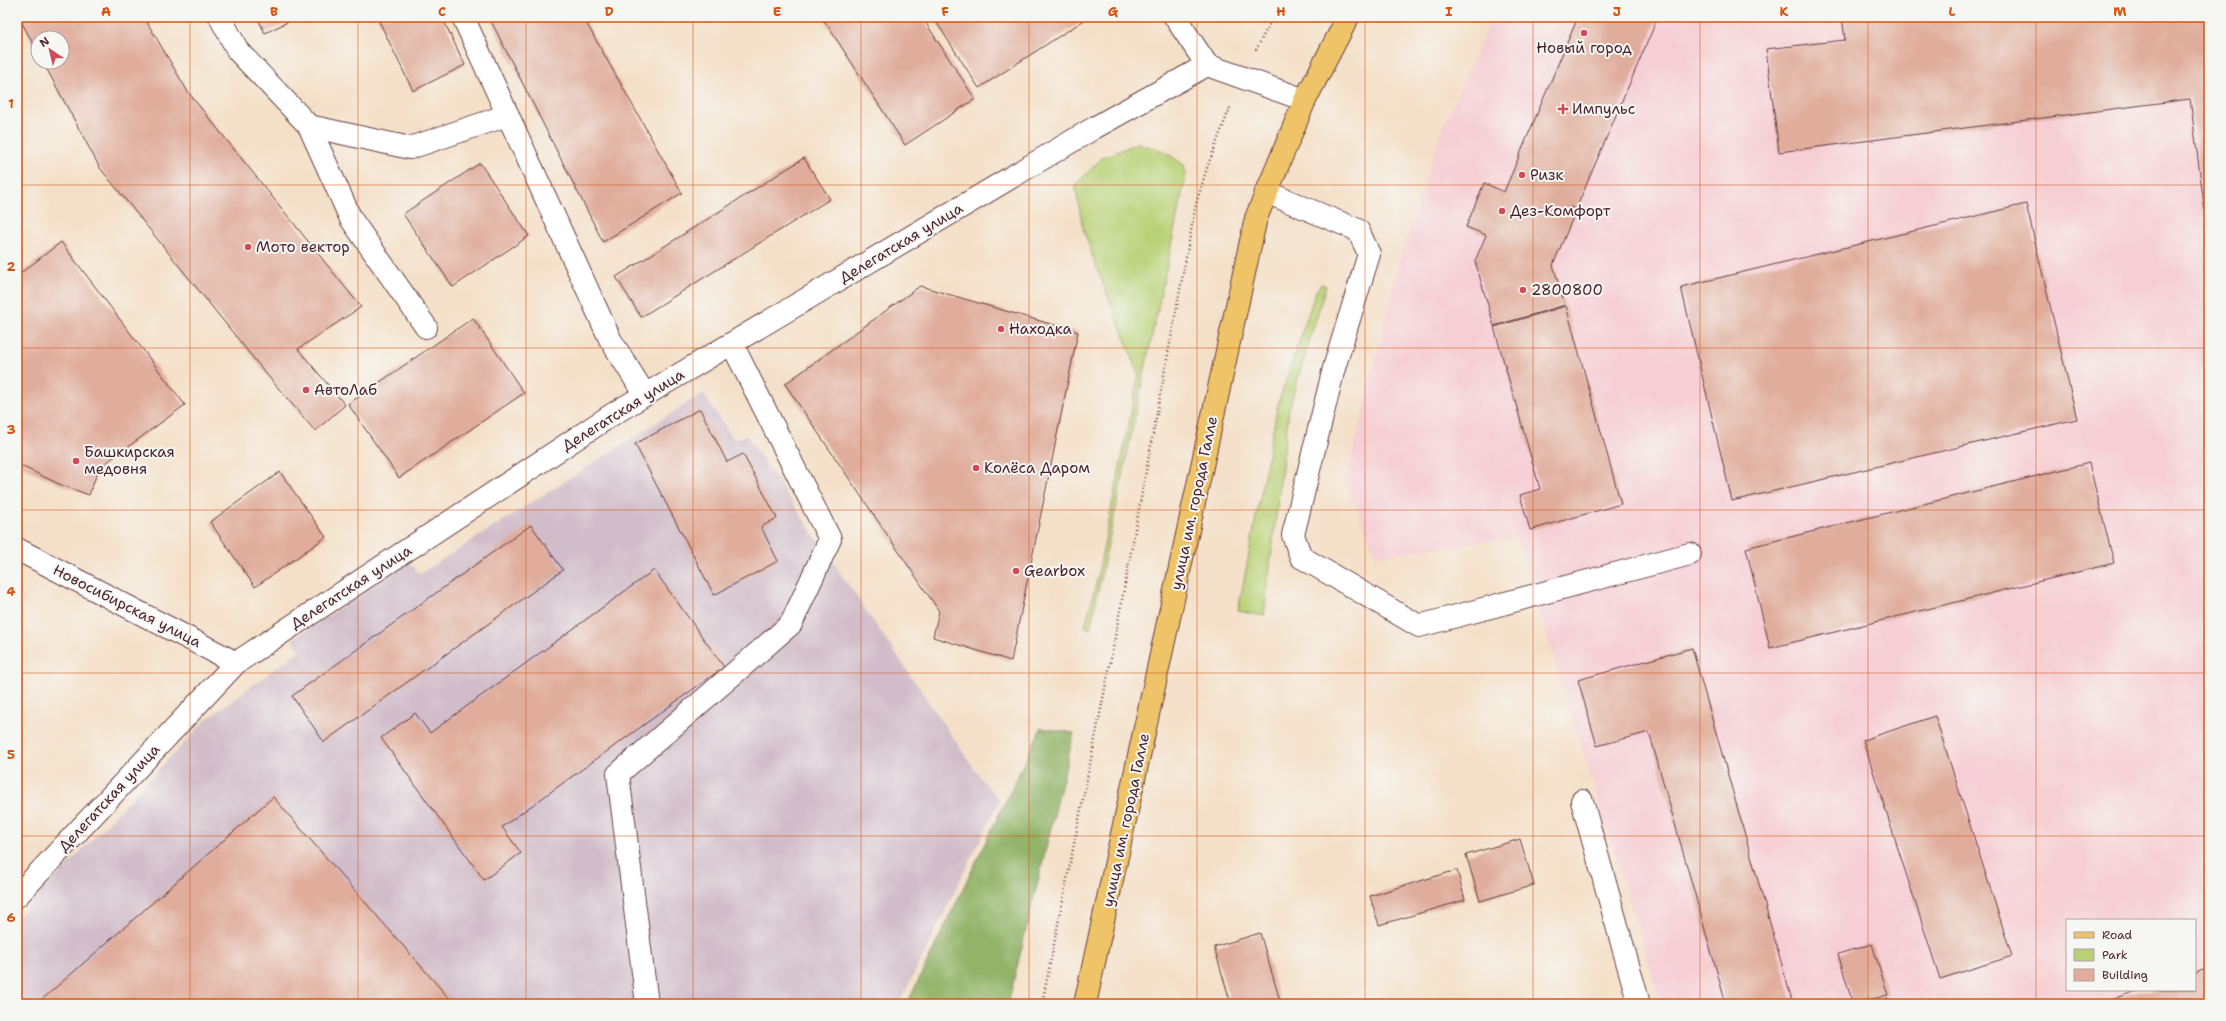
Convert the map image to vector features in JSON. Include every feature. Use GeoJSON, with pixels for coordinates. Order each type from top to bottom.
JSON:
{"type":"FeatureCollection","features":[{"type":"Feature","properties":{"kind":"main road","name":"улица им. города Галле"},"geometry":{"type":"LineString","coordinates":[[1085,1004],[1256,218],[1305,100],[1348,17]]}},
{"type":"Feature","properties":{"kind":"street"},"geometry":{"type":"LineString","coordinates":[[220,17],[238,52],[309,126],[351,220],[426,327]]}},
{"type":"Feature","properties":{"kind":"street"},"geometry":{"type":"LineString","coordinates":[[463,17],[610,338],[645,395]]}},
{"type":"Feature","properties":{"kind":"street"},"geometry":{"type":"LineString","coordinates":[[1175,17],[1207,65],[1305,100]]}},
{"type":"Feature","properties":{"kind":"street","name":"Делегатская улица"},"geometry":{"type":"LineString","coordinates":[[17,896],[236,663],[613,414],[1094,128],[1207,65]]}},
{"type":"Feature","properties":{"kind":"street"},"geometry":{"type":"LineString","coordinates":[[309,126],[410,148],[508,115]]}},
{"type":"Feature","properties":{"kind":"street"},"geometry":{"type":"LineString","coordinates":[[1266,192],[1358,230],[1369,254],[1334,368],[1293,535],[1301,557],[1419,626],[1690,554]]}},
{"type":"Feature","properties":{"kind":"street"},"geometry":{"type":"LineString","coordinates":[[647,1004],[618,774],[791,624],[830,539],[732,344]]}},
{"type":"Feature","properties":{"kind":"street","name":"Новосибирская улица"},"geometry":{"type":"LineString","coordinates":[[17,549],[236,663]]}},
{"type":"Feature","properties":{"kind":"street"},"geometry":{"type":"LineString","coordinates":[[1582,801],[1640,1004]]}},
{"type":"Feature","properties":{"kind":"path"},"geometry":{"type":"LineString","coordinates":[[1042,1004],[1110,664],[1196,204],[1208,165],[1242,78],[1273,17]]}},
{"type":"Feature","properties":{"kind":"shaded area"},"geometry":{"type":"Polygon","coordinates":[[[1492,17],[2209,17],[2209,1004],[1661,1004],[1516,537],[1376,556],[1346,483],[1395,277],[1440,134],[1492,17]]]}},
{"type":"Feature","properties":{"kind":"shaded area"},"geometry":{"type":"Polygon","coordinates":[[[703,393],[734,440],[746,435],[982,780],[1000,800],[899,1004],[17,1004],[17,918],[206,720],[300,650],[292,640],[408,562],[420,574],[703,393]]]}},
{"type":"Feature","properties":{"kind":"green space"},"geometry":{"type":"Polygon","coordinates":[[[1137,143],[1164,151],[1184,165],[1186,175],[1090,629],[1085,627],[1096,584],[1139,374],[1096,266],[1083,228],[1075,185],[1102,158],[1137,143]]]}},
{"type":"Feature","properties":{"kind":"green space"},"geometry":{"type":"Polygon","coordinates":[[[1321,284],[1326,286],[1289,408],[1264,616],[1238,611],[1278,404],[1316,291],[1321,284]]]}},
{"type":"Feature","properties":{"kind":"green space"},"geometry":{"type":"Polygon","coordinates":[[[1041,728],[1074,733],[1008,1004],[907,1004],[1041,728]]]}},
{"type":"Feature","properties":{"kind":"building"},"geometry":{"type":"Polygon","coordinates":[[[19,17],[144,17],[188,92],[361,307],[298,349],[345,405],[315,431],[267,375],[100,168],[47,70],[70,70],[70,30],[30,30],[30,38],[19,17]]]}},
{"type":"Feature","properties":{"kind":"building"},"geometry":{"type":"Polygon","coordinates":[[[257,17],[298,17],[265,33],[257,17]]]}},
{"type":"Feature","properties":{"kind":"building"},"geometry":{"type":"Polygon","coordinates":[[[377,17],[442,17],[465,65],[413,91],[377,17]]]}},
{"type":"Feature","properties":{"kind":"building"},"geometry":{"type":"Polygon","coordinates":[[[489,17],[583,17],[682,193],[603,242],[489,17]]]}},
{"type":"Feature","properties":{"kind":"building"},"geometry":{"type":"Polygon","coordinates":[[[822,17],[922,17],[975,99],[905,145],[822,17]]]}},
{"type":"Feature","properties":{"kind":"building"},"geometry":{"type":"Polygon","coordinates":[[[933,17],[1089,17],[979,88],[933,17]]]}},
{"type":"Feature","properties":{"kind":"building"},"geometry":{"type":"Polygon","coordinates":[[[1578,17],[1658,17],[1576,209],[1569,207],[1576,210],[1553,265],[1565,305],[1494,326],[1475,261],[1486,235],[1466,227],[1484,183],[1504,192],[1578,17]]]}},
{"type":"Feature","properties":{"kind":"building"},"geometry":{"type":"Polygon","coordinates":[[[1842,17],[2209,17],[2209,242],[2190,99],[1779,152],[1766,49],[1845,40],[1842,17]]]}},
{"type":"Feature","properties":{"kind":"building"},"geometry":{"type":"Polygon","coordinates":[[[804,158],[830,199],[641,317],[616,277],[804,158]]]}},
{"type":"Feature","properties":{"kind":"building"},"geometry":{"type":"Polygon","coordinates":[[[480,163],[529,236],[453,287],[403,214],[480,163]]]}},
{"type":"Feature","properties":{"kind":"building"},"geometry":{"type":"Polygon","coordinates":[[[2026,204],[2077,419],[1732,501],[1681,287],[2026,204]]]}},
{"type":"Feature","properties":{"kind":"building"},"geometry":{"type":"Polygon","coordinates":[[[61,242],[185,405],[99,468],[89,495],[59,484],[17,464],[17,276],[61,242]]]}},
{"type":"Feature","properties":{"kind":"building"},"geometry":{"type":"Polygon","coordinates":[[[920,286],[1078,332],[1011,661],[933,637],[939,611],[785,384],[920,286]]]}},
{"type":"Feature","properties":{"kind":"building"},"geometry":{"type":"Polygon","coordinates":[[[1566,306],[1621,504],[1530,530],[1520,495],[1540,489],[1494,327],[1566,306]]]}},
{"type":"Feature","properties":{"kind":"building"},"geometry":{"type":"Polygon","coordinates":[[[473,318],[524,393],[399,478],[348,404],[473,318]]]}},
{"type":"Feature","properties":{"kind":"building"},"geometry":{"type":"Polygon","coordinates":[[[700,409],[727,462],[743,454],[777,518],[761,527],[778,561],[714,595],[635,444],[700,409]]]}},
{"type":"Feature","properties":{"kind":"building"},"geometry":{"type":"Polygon","coordinates":[[[2089,463],[2114,563],[1770,648],[1746,548],[2089,463]]]}},
{"type":"Feature","properties":{"kind":"building"},"geometry":{"type":"Polygon","coordinates":[[[280,472],[326,537],[255,587],[210,522],[280,472]]]}},
{"type":"Feature","properties":{"kind":"building"},"geometry":{"type":"Polygon","coordinates":[[[531,525],[563,570],[324,742],[292,696],[531,525]]]}},
{"type":"Feature","properties":{"kind":"building"},"geometry":{"type":"Polygon","coordinates":[[[654,570],[724,667],[502,827],[521,853],[484,880],[381,738],[415,713],[430,733],[654,570]]]}},
{"type":"Feature","properties":{"kind":"building"},"geometry":{"type":"Polygon","coordinates":[[[1692,648],[1793,1004],[1726,1004],[1649,732],[1597,746],[1578,680],[1692,648]]]}},
{"type":"Feature","properties":{"kind":"building"},"geometry":{"type":"Polygon","coordinates":[[[1935,716],[2012,956],[1940,979],[1863,740],[1935,716]]]}},
{"type":"Feature","properties":{"kind":"building"},"geometry":{"type":"Polygon","coordinates":[[[273,797],[454,1004],[37,1004],[273,797]]]}},
{"type":"Feature","properties":{"kind":"building"},"geometry":{"type":"Polygon","coordinates":[[[1520,839],[1534,885],[1480,901],[1466,855],[1520,839]]]}},
{"type":"Feature","properties":{"kind":"building"},"geometry":{"type":"Polygon","coordinates":[[[1457,870],[1465,900],[1379,925],[1370,896],[1457,870]]]}},
{"type":"Feature","properties":{"kind":"building"},"geometry":{"type":"Polygon","coordinates":[[[1260,933],[1281,1004],[1231,1004],[1214,947],[1260,933]]]}},
{"type":"Feature","properties":{"kind":"building"},"geometry":{"type":"Polygon","coordinates":[[[1872,944],[1888,995],[1853,1004],[1838,954],[1872,944]]]}},
{"type":"Feature","properties":{"kind":"building"},"geometry":{"type":"Polygon","coordinates":[[[2209,968],[2209,1004],[2096,1004],[2137,991],[2196,991],[2196,973],[2209,968]]]}},
{"type":"Feature","properties":{"kind":"building"},"geometry":{"type":"Polygon","coordinates":[[[1888,998],[1890,1004],[1869,1004],[1888,998]]]}},
{"type":"Feature","properties":{"kind":"place","name":"Новый город"},"geometry":{"type":"Point","coordinates":[1584,33]}},
{"type":"Feature","properties":{"kind":"place","name":"Импульс"},"geometry":{"type":"Point","coordinates":[1563,109]}},
{"type":"Feature","properties":{"kind":"place","name":"Ризк"},"geometry":{"type":"Point","coordinates":[1522,175]}},
{"type":"Feature","properties":{"kind":"place","name":"Дез‑Комфорт"},"geometry":{"type":"Point","coordinates":[1502,211]}},
{"type":"Feature","properties":{"kind":"place","name":"Мото вектор"},"geometry":{"type":"Point","coordinates":[248,247]}},
{"type":"Feature","properties":{"kind":"place","name":"2800800"},"geometry":{"type":"Point","coordinates":[1523,290]}},
{"type":"Feature","properties":{"kind":"place","name":"Находка"},"geometry":{"type":"Point","coordinates":[1001,329]}},
{"type":"Feature","properties":{"kind":"place","name":"АвтоЛаб"},"geometry":{"type":"Point","coordinates":[306,390]}},
{"type":"Feature","properties":{"kind":"place","name":"Башкирская медовня"},"geometry":{"type":"Point","coordinates":[76,461]}},
{"type":"Feature","properties":{"kind":"place","name":"Колёса Даром"},"geometry":{"type":"Point","coordinates":[976,468]}},
{"type":"Feature","properties":{"kind":"place","name":"Gearbox"},"geometry":{"type":"Point","coordinates":[1016,571]}}]}
